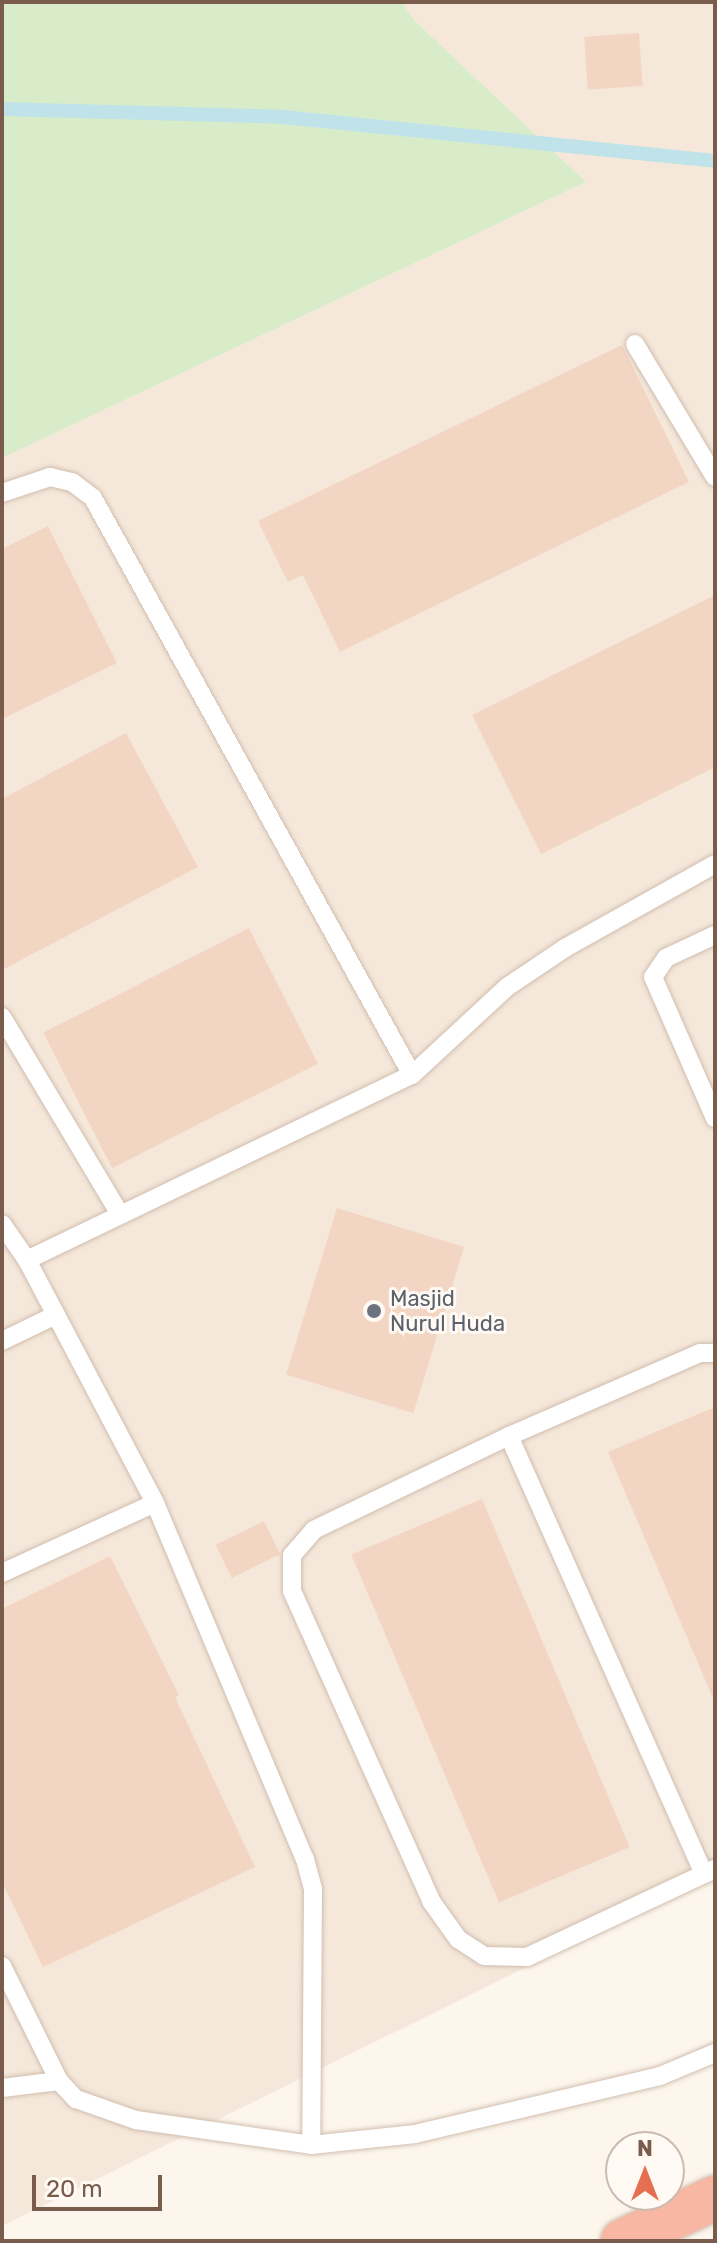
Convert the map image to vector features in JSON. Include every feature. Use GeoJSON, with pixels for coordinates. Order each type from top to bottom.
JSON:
{"type":"FeatureCollection","features":[{"type":"Feature","properties":{"kind":"highway"},"geometry":{"type":"LineString","coordinates":[[623,2241],[715,2198]]}},
{"type":"Feature","properties":{"kind":"lane"},"geometry":{"type":"LineString","coordinates":[[635,344],[715,477]]}},
{"type":"Feature","properties":{"kind":"lane"},"geometry":{"type":"LineString","coordinates":[[2,493],[50,477],[72,482],[93,498],[412,1075]]}},
{"type":"Feature","properties":{"kind":"lane"},"geometry":{"type":"LineString","coordinates":[[27,1260],[412,1075],[507,987],[565,948],[715,864]]}},
{"type":"Feature","properties":{"kind":"lane"},"geometry":{"type":"LineString","coordinates":[[715,935],[666,958],[653,977],[715,1118]]}},
{"type":"Feature","properties":{"kind":"lane"},"geometry":{"type":"LineString","coordinates":[[2,1017],[120,1214]]}},
{"type":"Feature","properties":{"kind":"lane"},"geometry":{"type":"LineString","coordinates":[[2,1224],[27,1260],[155,1503],[313,1889],[311,2145]]}},
{"type":"Feature","properties":{"kind":"lane"},"geometry":{"type":"LineString","coordinates":[[2,1341],[56,1315]]}},
{"type":"Feature","properties":{"kind":"lane"},"geometry":{"type":"LineString","coordinates":[[509,1436],[709,1871],[527,1957],[484,1956],[458,1939],[431,1901],[292,1591],[292,1555],[314,1530],[509,1436],[700,1353],[715,1353]]}},
{"type":"Feature","properties":{"kind":"lane"},"geometry":{"type":"LineString","coordinates":[[2,1573],[155,1503]]}},
{"type":"Feature","properties":{"kind":"lane"},"geometry":{"type":"LineString","coordinates":[[2,1966],[59,2081],[76,2099],[136,2120],[311,2145],[415,2134],[660,2076],[715,2053]]}},
{"type":"Feature","properties":{"kind":"lane"},"geometry":{"type":"LineString","coordinates":[[2,2088],[59,2081]]}},
{"type":"Feature","properties":{"kind":"shaded area"},"geometry":{"type":"Polygon","coordinates":[[[402,2],[715,2],[715,1874],[2,2226],[2,458],[586,182],[414,20],[402,2]]]}},
{"type":"Feature","properties":{"kind":"green space"},"geometry":{"type":"Polygon","coordinates":[[[2,2],[402,2],[414,20],[586,182],[2,458],[2,2]]]}},
{"type":"Feature","properties":{"kind":"building"},"geometry":{"type":"Polygon","coordinates":[[[639,33],[643,86],[588,90],[584,37],[639,33]]]}},
{"type":"Feature","properties":{"kind":"building"},"geometry":{"type":"Polygon","coordinates":[[[622,345],[689,482],[340,652],[303,575],[288,582],[258,521],[622,345]]]}},
{"type":"Feature","properties":{"kind":"building"},"geometry":{"type":"Polygon","coordinates":[[[48,526],[117,663],[2,719],[2,549],[48,526]]]}},
{"type":"Feature","properties":{"kind":"building"},"geometry":{"type":"Polygon","coordinates":[[[715,595],[715,767],[541,854],[472,715],[715,595]]]}},
{"type":"Feature","properties":{"kind":"building"},"geometry":{"type":"Polygon","coordinates":[[[126,733],[198,867],[2,970],[2,799],[126,733]]]}},
{"type":"Feature","properties":{"kind":"building"},"geometry":{"type":"Polygon","coordinates":[[[249,928],[318,1063],[112,1168],[43,1033],[249,928]]]}},
{"type":"Feature","properties":{"kind":"building","name":"Masjid Nurul Huda"},"geometry":{"type":"Polygon","coordinates":[[[337,1208],[464,1247],[413,1413],[286,1374],[337,1208]]]}},
{"type":"Feature","properties":{"kind":"building"},"geometry":{"type":"Polygon","coordinates":[[[715,1407],[715,1703],[608,1452],[715,1407]]]}},
{"type":"Feature","properties":{"kind":"building"},"geometry":{"type":"Polygon","coordinates":[[[482,1499],[630,1847],[499,1902],[351,1554],[482,1499]]]}},
{"type":"Feature","properties":{"kind":"building"},"geometry":{"type":"Polygon","coordinates":[[[264,1521],[280,1554],[232,1578],[215,1545],[264,1521]]]}},
{"type":"Feature","properties":{"kind":"building"},"geometry":{"type":"Polygon","coordinates":[[[110,1556],[179,1695],[175,1697],[255,1867],[43,1967],[2,1882],[2,1609],[110,1556]]]}},
{"type":"Feature","properties":{"kind":"waterway"},"geometry":{"type":"LineString","coordinates":[[2,109],[283,117],[715,161]]}},
{"type":"Feature","properties":{"kind":"place","name":"Masjid Nurul Huda"},"geometry":{"type":"Point","coordinates":[374,1311]}}]}
